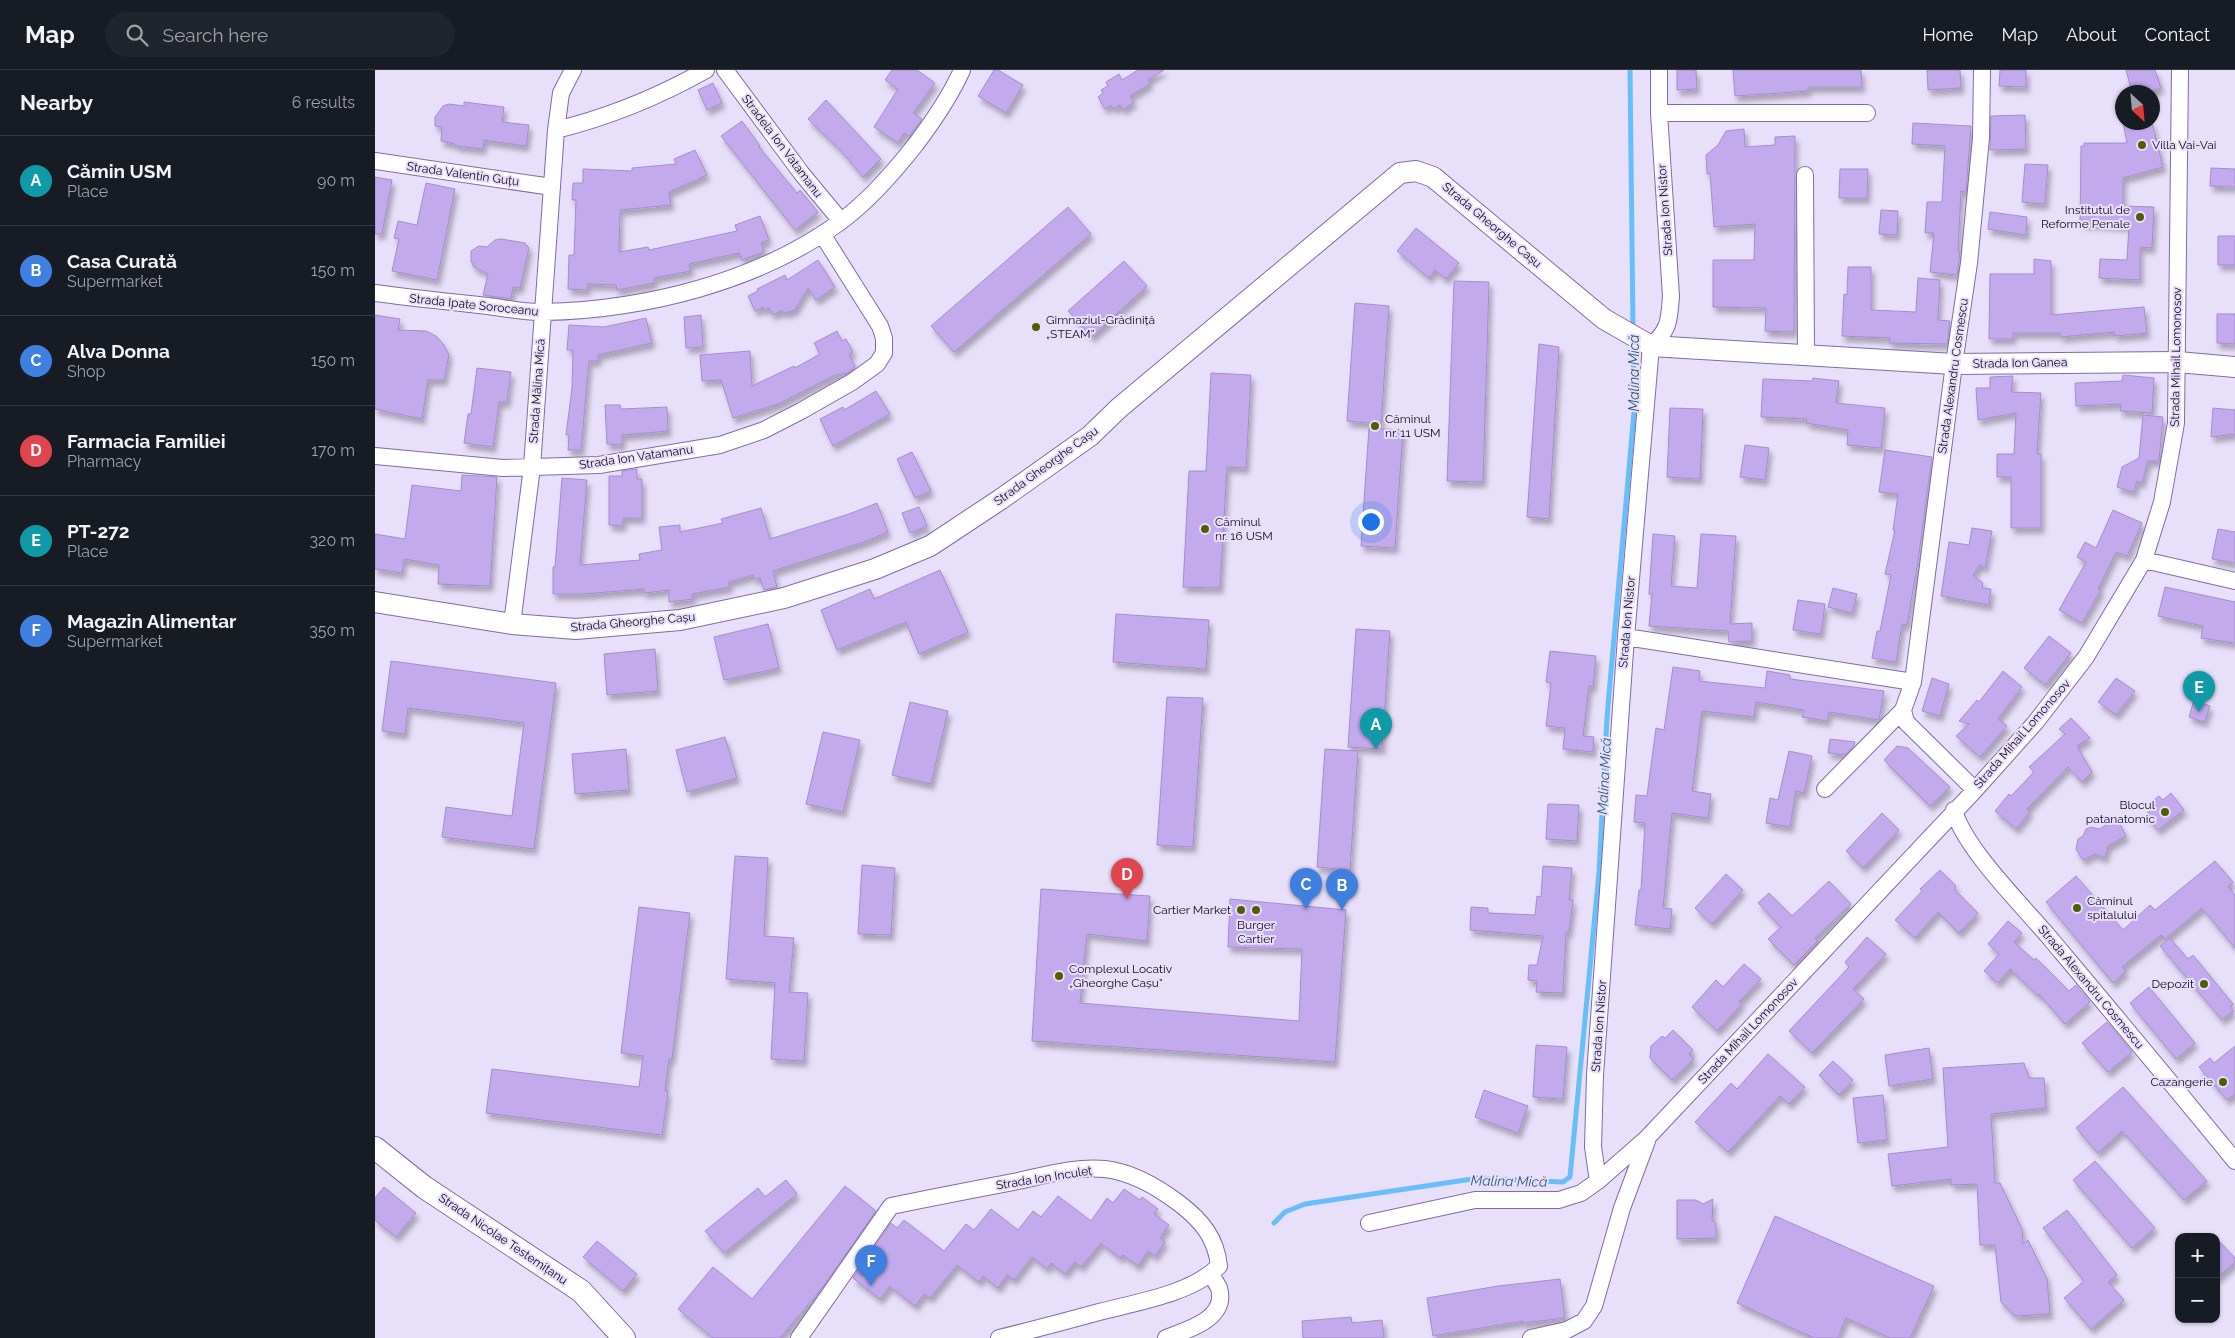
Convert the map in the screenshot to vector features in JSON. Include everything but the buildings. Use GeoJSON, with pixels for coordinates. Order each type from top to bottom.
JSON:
{"type":"FeatureCollection","features":[{"type":"Feature","properties":{"kind":"main road","name":"Strada Nicolae Testemițanu"},"geometry":{"type":"LineString","coordinates":[[375,1148],[424,1187],[581,1291],[624,1338]]}},
{"type":"Feature","properties":{"kind":"street","name":"Strada Mălina Mică"},"geometry":{"type":"LineString","coordinates":[[512,624],[531,467],[556,130],[561,92],[573,70]]}},
{"type":"Feature","properties":{"kind":"street"},"geometry":{"type":"LineString","coordinates":[[556,130],[593,121],[636,105],[706,70]]}},
{"type":"Feature","properties":{"kind":"street","name":"Stradela Ion Vatamanu"},"geometry":{"type":"LineString","coordinates":[[725,70],[802,174],[841,221]]}},
{"type":"Feature","properties":{"kind":"street","name":"Strada Ipate Soroceanu"},"geometry":{"type":"LineString","coordinates":[[375,293],[543,312],[615,306],[700,289],[773,260],[841,221],[880,186],[911,150],[939,113],[962,70]]}},
{"type":"Feature","properties":{"kind":"street","name":"Strada Ion Nistor"},"geometry":{"type":"LineString","coordinates":[[1598,1181],[1593,1147],[1595,1074],[1626,637],[1651,346],[1664,334],[1671,296],[1659,113],[1659,70]]}},
{"type":"Feature","properties":{"kind":"street","name":"Strada Alexandru Cosmescu"},"geometry":{"type":"LineString","coordinates":[[1825,789],[1903,710],[1913,682],[1969,263],[1981,138],[1982,70]]}},
{"type":"Feature","properties":{"kind":"street","name":"Strada Mihail Lomonosov"},"geometry":{"type":"LineString","coordinates":[[1369,1223],[1475,1200],[1559,1200],[1581,1193],[1598,1181],[1647,1138],[1954,810],[1975,790],[2035,723],[2081,664],[2144,560],[2162,502],[2172,450],[2176,422],[2178,362],[2180,70]]}},
{"type":"Feature","properties":{"kind":"street"},"geometry":{"type":"LineString","coordinates":[[1659,113],[1867,113]]}},
{"type":"Feature","properties":{"kind":"street","name":"Strada Valentin Guțu"},"geometry":{"type":"LineString","coordinates":[[375,161],[552,187]]}},
{"type":"Feature","properties":{"kind":"street","name":"Strada Gheorghe Cașu"},"geometry":{"type":"LineString","coordinates":[[375,602],[512,624],[575,629],[680,620],[784,598],[875,569],[930,546],[1090,436],[1134,396],[1400,173],[1416,171],[1433,177],[1604,319],[1651,346]]}},
{"type":"Feature","properties":{"kind":"street"},"geometry":{"type":"LineString","coordinates":[[1805,175],[1806,356]]}},
{"type":"Feature","properties":{"kind":"street","name":"Strada Ion Vatamanu"},"geometry":{"type":"LineString","coordinates":[[375,456],[485,467],[599,464],[720,445],[764,430],[852,382],[877,364],[884,353],[884,338],[880,326],[821,234]]}},
{"type":"Feature","properties":{"kind":"street","name":"Strada Ion Ganea"},"geometry":{"type":"LineString","coordinates":[[1651,346],[1954,364],[2178,362],[2235,367]]}},
{"type":"Feature","properties":{"kind":"street"},"geometry":{"type":"LineString","coordinates":[[2144,560],[2235,581]]}},
{"type":"Feature","properties":{"kind":"street"},"geometry":{"type":"LineString","coordinates":[[1626,637],[1913,682]]}},
{"type":"Feature","properties":{"kind":"street"},"geometry":{"type":"LineString","coordinates":[[1903,710],[1906,722],[1975,790]]}},
{"type":"Feature","properties":{"kind":"street","name":"Strada Alexandru Cosmescu"},"geometry":{"type":"LineString","coordinates":[[1954,810],[1963,833],[1990,867],[2150,1056],[2235,1161]]}},
{"type":"Feature","properties":{"kind":"street"},"geometry":{"type":"LineString","coordinates":[[1531,1338],[1567,1330],[1584,1321],[1594,1306],[1622,1208],[1647,1138]]}},
{"type":"Feature","properties":{"kind":"street","name":"Strada Ion Inculeț"},"geometry":{"type":"LineString","coordinates":[[799,1338],[891,1206],[1059,1173],[1107,1169],[1149,1184],[1193,1214],[1206,1228],[1218,1254],[1219,1266],[1211,1274]]}},
{"type":"Feature","properties":{"kind":"street"},"geometry":{"type":"LineString","coordinates":[[999,1338],[1163,1295],[1211,1274],[1219,1289],[1219,1305],[1210,1318],[1199,1326],[1166,1338]]}},
{"type":"Feature","properties":{"kind":"waterway","name":"Malina Mică"},"geometry":{"type":"LineString","coordinates":[[1630,70],[1633,329]]}},
{"type":"Feature","properties":{"kind":"waterway","name":"Malina Mică"},"geometry":{"type":"LineString","coordinates":[[1274,1223],[1285,1212],[1305,1204],[1479,1178],[1563,1182],[1570,1177],[1599,872],[1607,717],[1634,412],[1633,343]]}},
{"type":"Feature","properties":{"kind":"place","name":"Villa Vai-Vai"},"geometry":{"type":"Point","coordinates":[2142,145]}},
{"type":"Feature","properties":{"kind":"place","name":"Institutul de Reforme Penale"},"geometry":{"type":"Point","coordinates":[2140,217]}},
{"type":"Feature","properties":{"kind":"place","name":"Gimnaziul-Grădiniță „STEAM”"},"geometry":{"type":"Point","coordinates":[1036,327]}},
{"type":"Feature","properties":{"kind":"place","name":"Căminul nr. 11 USM"},"geometry":{"type":"Point","coordinates":[1375,426]}},
{"type":"Feature","properties":{"kind":"place","name":"Căminul nr. 16 USM"},"geometry":{"type":"Point","coordinates":[1205,529]}},
{"type":"Feature","properties":{"kind":"place","name":"PT-272"},"geometry":{"type":"Point","coordinates":[2199,712]}},
{"type":"Feature","properties":{"kind":"place","name":"Cămin USM"},"geometry":{"type":"Point","coordinates":[1376,749]}},
{"type":"Feature","properties":{"kind":"place","name":"Blocul patanatomic"},"geometry":{"type":"Point","coordinates":[2165,812]}},
{"type":"Feature","properties":{"kind":"place","name":"Farmacia Familiei"},"geometry":{"type":"Point","coordinates":[1127,899]}},
{"type":"Feature","properties":{"kind":"place","name":"Căminul spitalului"},"geometry":{"type":"Point","coordinates":[2077,908]}},
{"type":"Feature","properties":{"kind":"place","name":"Alva Donna"},"geometry":{"type":"Point","coordinates":[1306,909]}},
{"type":"Feature","properties":{"kind":"place","name":"Cartier Market"},"geometry":{"type":"Point","coordinates":[1241,910]}},
{"type":"Feature","properties":{"kind":"place","name":"Burger Cartier"},"geometry":{"type":"Point","coordinates":[1256,910]}},
{"type":"Feature","properties":{"kind":"place","name":"Casa Curată"},"geometry":{"type":"Point","coordinates":[1342,910]}},
{"type":"Feature","properties":{"kind":"place","name":"Complexul Locativ „Gheorghe Cașu”"},"geometry":{"type":"Point","coordinates":[1059,976]}},
{"type":"Feature","properties":{"kind":"place","name":"Depozit"},"geometry":{"type":"Point","coordinates":[2204,984]}},
{"type":"Feature","properties":{"kind":"place","name":"Cazangerie"},"geometry":{"type":"Point","coordinates":[2223,1082]}},
{"type":"Feature","properties":{"kind":"place","name":"Magazin Alimentar"},"geometry":{"type":"Point","coordinates":[871,1286]}}]}
